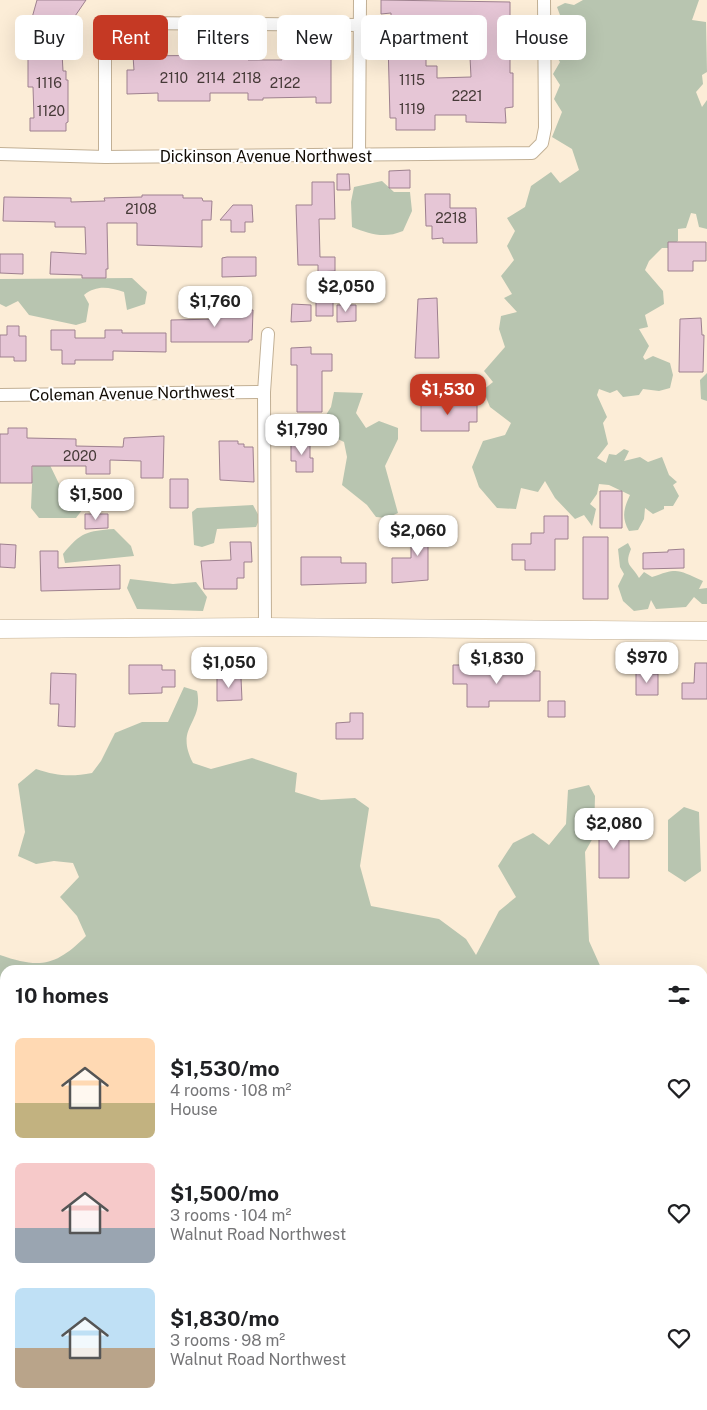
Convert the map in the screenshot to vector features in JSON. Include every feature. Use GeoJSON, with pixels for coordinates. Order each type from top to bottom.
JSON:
{"type":"FeatureCollection","features":[{"type":"Feature","properties":{"kind":"street"},"geometry":{"type":"LineString","coordinates":[[359,155],[360,0]]}},
{"type":"Feature","properties":{"kind":"street","name":"Dickinson Avenue Northwest"},"geometry":{"type":"LineString","coordinates":[[0,154],[105,157],[532,153],[542,143],[545,128],[544,0]]}},
{"type":"Feature","properties":{"kind":"street"},"geometry":{"type":"LineString","coordinates":[[105,157],[105,55],[113,36],[122,25],[134,23],[360,25]]}},
{"type":"Feature","properties":{"kind":"street"},"geometry":{"type":"LineString","coordinates":[[266,627],[264,392],[268,334]]}},
{"type":"Feature","properties":{"kind":"street","name":"Coleman Avenue Northwest"},"geometry":{"type":"LineString","coordinates":[[0,395],[264,392]]}},
{"type":"Feature","properties":{"kind":"street"},"geometry":{"type":"LineString","coordinates":[[0,628],[266,627],[707,631]]}},
{"type":"Feature","properties":{"kind":"green space"},"geometry":{"type":"Polygon","coordinates":[[[583,0],[699,0],[692,20],[706,22],[707,72],[702,75],[703,84],[696,92],[702,107],[707,100],[707,229],[699,227],[696,214],[691,213],[686,228],[678,229],[678,241],[668,248],[662,248],[649,261],[645,270],[663,291],[664,304],[645,315],[648,327],[639,329],[649,346],[643,357],[645,360],[653,356],[670,363],[673,375],[670,388],[659,391],[643,389],[639,395],[623,397],[617,390],[610,393],[599,389],[597,395],[607,417],[603,423],[608,444],[597,458],[606,463],[609,454],[616,455],[624,449],[629,451],[624,461],[640,457],[648,462],[662,457],[669,475],[677,482],[673,485],[679,496],[673,506],[664,506],[664,509],[653,514],[645,508],[644,519],[638,530],[629,531],[625,521],[624,513],[630,495],[609,485],[599,484],[597,494],[590,504],[596,509],[592,526],[584,515],[575,519],[555,498],[545,481],[538,492],[521,488],[516,509],[497,508],[479,487],[472,467],[483,441],[505,435],[511,423],[490,407],[483,390],[493,382],[484,371],[505,347],[499,329],[501,316],[517,312],[504,298],[512,294],[501,276],[514,260],[507,246],[515,231],[507,218],[525,207],[531,186],[551,172],[560,183],[579,170],[572,149],[552,137],[562,112],[554,99],[560,85],[553,74],[560,62],[559,60],[586,60],[586,15],[560,15],[557,7],[565,3],[574,5],[583,0]]]}},
{"type":"Feature","properties":{"kind":"green space"},"geometry":{"type":"Polygon","coordinates":[[[382,181],[394,192],[410,192],[412,211],[403,231],[390,235],[377,235],[352,227],[351,202],[354,187],[382,181]]]}},
{"type":"Feature","properties":{"kind":"green space"},"geometry":{"type":"Polygon","coordinates":[[[132,278],[147,292],[145,304],[127,310],[124,292],[108,288],[98,288],[84,295],[89,304],[86,322],[76,325],[29,315],[18,301],[6,307],[0,304],[0,279],[132,278]]]}},
{"type":"Feature","properties":{"kind":"green space"},"geometry":{"type":"Polygon","coordinates":[[[707,373],[707,401],[701,399],[700,380],[707,373]]]}},
{"type":"Feature","properties":{"kind":"green space"},"geometry":{"type":"Polygon","coordinates":[[[334,392],[363,393],[356,413],[366,428],[379,421],[398,428],[398,439],[385,466],[398,513],[387,518],[376,517],[367,505],[342,485],[347,457],[344,442],[317,429],[331,407],[334,392]]]}},
{"type":"Feature","properties":{"kind":"green space"},"geometry":{"type":"Polygon","coordinates":[[[47,459],[63,492],[84,492],[92,497],[76,518],[39,518],[31,508],[33,462],[47,459]]]}},
{"type":"Feature","properties":{"kind":"green space"},"geometry":{"type":"Polygon","coordinates":[[[253,505],[260,518],[256,527],[217,529],[214,543],[202,547],[194,545],[192,512],[197,508],[253,505]]]}},
{"type":"Feature","properties":{"kind":"green space"},"geometry":{"type":"Polygon","coordinates":[[[114,529],[131,546],[134,556],[65,563],[63,554],[80,537],[91,532],[114,529]]]}},
{"type":"Feature","properties":{"kind":"green space"},"geometry":{"type":"Polygon","coordinates":[[[628,543],[631,549],[628,562],[639,578],[644,572],[652,577],[673,571],[683,572],[703,581],[699,589],[707,588],[707,604],[702,604],[694,597],[686,607],[656,609],[651,600],[648,609],[634,611],[623,601],[618,586],[624,574],[620,567],[618,549],[628,543]]]}},
{"type":"Feature","properties":{"kind":"green space"},"geometry":{"type":"Polygon","coordinates":[[[130,579],[173,584],[196,582],[207,597],[203,611],[137,609],[127,588],[130,579]]]}},
{"type":"Feature","properties":{"kind":"green space"},"geometry":{"type":"Polygon","coordinates":[[[184,687],[197,691],[197,711],[188,733],[187,741],[188,751],[193,763],[211,769],[252,758],[297,773],[295,792],[321,800],[355,798],[369,808],[360,866],[371,906],[439,919],[466,939],[476,955],[499,911],[516,897],[498,866],[513,843],[533,833],[549,845],[566,824],[568,790],[589,785],[595,796],[594,836],[585,852],[589,941],[600,965],[0,965],[0,955],[37,963],[56,959],[66,954],[86,936],[77,916],[60,897],[79,877],[73,863],[54,861],[36,864],[18,856],[25,832],[18,784],[36,769],[64,775],[92,773],[101,761],[115,733],[142,722],[168,722],[184,687]]]}},
{"type":"Feature","properties":{"kind":"green space"},"geometry":{"type":"Polygon","coordinates":[[[684,807],[699,812],[701,871],[685,882],[668,871],[668,820],[684,807]]]}},
{"type":"Feature","properties":{"kind":"building"},"geometry":{"type":"Polygon","coordinates":[[[37,0],[86,0],[76,15],[33,15],[37,0]]]}},
{"type":"Feature","properties":{"kind":"building"},"geometry":{"type":"Polygon","coordinates":[[[381,0],[510,2],[510,15],[497,15],[497,60],[510,60],[510,73],[513,73],[513,107],[505,108],[506,123],[466,122],[466,115],[435,115],[435,130],[396,130],[396,118],[390,118],[388,60],[426,60],[426,66],[437,66],[437,78],[471,77],[470,60],[487,60],[487,15],[391,15],[391,13],[381,14],[381,0]]]}},
{"type":"Feature","properties":{"kind":"building"},"geometry":{"type":"Polygon","coordinates":[[[168,56],[178,56],[178,60],[331,60],[331,103],[316,103],[316,97],[248,100],[248,93],[210,93],[210,101],[158,101],[158,93],[127,94],[127,70],[134,70],[133,60],[168,60],[168,56]]]}},
{"type":"Feature","properties":{"kind":"building"},"geometry":{"type":"Polygon","coordinates":[[[28,60],[62,60],[63,71],[66,71],[66,80],[68,80],[68,122],[66,123],[66,131],[30,131],[30,118],[34,118],[33,87],[28,87],[28,60]]]}},
{"type":"Feature","properties":{"kind":"building"},"geometry":{"type":"Polygon","coordinates":[[[410,170],[410,188],[389,188],[389,171],[410,170]]]}},
{"type":"Feature","properties":{"kind":"building"},"geometry":{"type":"Polygon","coordinates":[[[337,174],[349,174],[350,190],[337,190],[337,174]]]}},
{"type":"Feature","properties":{"kind":"building"},"geometry":{"type":"Polygon","coordinates":[[[312,182],[334,182],[335,219],[319,219],[320,257],[335,257],[335,271],[318,272],[318,265],[298,265],[296,205],[312,205],[312,182]]]}},
{"type":"Feature","properties":{"kind":"building"},"geometry":{"type":"Polygon","coordinates":[[[425,194],[450,194],[450,208],[476,208],[477,243],[443,243],[443,238],[432,239],[432,226],[426,226],[425,194]]]}},
{"type":"Feature","properties":{"kind":"building"},"geometry":{"type":"Polygon","coordinates":[[[142,195],[183,195],[183,198],[202,198],[203,201],[212,201],[211,220],[202,220],[202,247],[137,245],[137,223],[107,223],[108,269],[106,269],[106,278],[82,278],[82,275],[50,274],[51,252],[86,254],[85,227],[55,227],[55,222],[3,221],[4,197],[71,198],[71,202],[105,201],[104,198],[142,197],[142,195]]]}},
{"type":"Feature","properties":{"kind":"building"},"geometry":{"type":"Polygon","coordinates":[[[233,205],[252,205],[253,222],[245,222],[245,232],[231,232],[231,220],[220,220],[233,205]]]}},
{"type":"Feature","properties":{"kind":"building"},"geometry":{"type":"Polygon","coordinates":[[[668,242],[706,242],[706,261],[693,261],[693,271],[668,271],[668,242]]]}},
{"type":"Feature","properties":{"kind":"building"},"geometry":{"type":"Polygon","coordinates":[[[0,254],[23,254],[23,274],[0,273],[0,254]]]}},
{"type":"Feature","properties":{"kind":"building"},"geometry":{"type":"Polygon","coordinates":[[[256,257],[256,276],[222,277],[222,258],[256,257]]]}},
{"type":"Feature","properties":{"kind":"building"},"geometry":{"type":"Polygon","coordinates":[[[437,298],[439,358],[415,358],[418,299],[437,298]]]}},
{"type":"Feature","properties":{"kind":"building"},"geometry":{"type":"Polygon","coordinates":[[[316,300],[333,300],[333,316],[316,316],[316,300]]]}},
{"type":"Feature","properties":{"kind":"building"},"geometry":{"type":"Polygon","coordinates":[[[292,304],[311,305],[311,321],[291,322],[292,304]]]}},
{"type":"Feature","properties":{"kind":"building"},"geometry":{"type":"Polygon","coordinates":[[[337,305],[356,305],[356,321],[337,322],[337,305]]]}},
{"type":"Feature","properties":{"kind":"building"},"geometry":{"type":"Polygon","coordinates":[[[217,310],[253,310],[252,340],[249,340],[249,342],[171,342],[171,320],[217,319],[217,310]]]}},
{"type":"Feature","properties":{"kind":"building"},"geometry":{"type":"Polygon","coordinates":[[[701,318],[702,335],[704,335],[703,372],[679,372],[680,319],[701,318]]]}},
{"type":"Feature","properties":{"kind":"building"},"geometry":{"type":"Polygon","coordinates":[[[7,326],[19,326],[19,336],[26,336],[26,361],[14,361],[14,357],[0,357],[0,335],[7,335],[7,326]]]}},
{"type":"Feature","properties":{"kind":"building"},"geometry":{"type":"Polygon","coordinates":[[[51,330],[75,330],[75,338],[105,338],[105,330],[122,330],[122,333],[166,333],[166,352],[113,351],[113,360],[75,360],[75,364],[62,364],[62,350],[51,350],[51,330]]]}},
{"type":"Feature","properties":{"kind":"building"},"geometry":{"type":"Polygon","coordinates":[[[311,347],[311,354],[332,354],[332,371],[322,371],[322,412],[297,412],[297,365],[291,365],[291,348],[311,347]]]}},
{"type":"Feature","properties":{"kind":"building"},"geometry":{"type":"Polygon","coordinates":[[[421,402],[477,402],[477,422],[469,422],[469,431],[421,431],[421,402]]]}},
{"type":"Feature","properties":{"kind":"building"},"geometry":{"type":"Polygon","coordinates":[[[8,428],[27,428],[27,438],[76,439],[76,446],[123,447],[124,438],[164,436],[163,478],[141,478],[141,461],[110,460],[110,474],[86,474],[86,466],[32,466],[32,483],[0,483],[0,434],[8,434],[8,428]]]}},
{"type":"Feature","properties":{"kind":"building"},"geometry":{"type":"Polygon","coordinates":[[[219,441],[238,441],[238,444],[244,444],[244,447],[253,447],[254,482],[220,480],[219,441]]]}},
{"type":"Feature","properties":{"kind":"building"},"geometry":{"type":"Polygon","coordinates":[[[291,441],[310,441],[310,458],[313,458],[313,472],[296,472],[296,461],[291,461],[291,441]]]}},
{"type":"Feature","properties":{"kind":"building"},"geometry":{"type":"Polygon","coordinates":[[[170,479],[188,479],[188,508],[170,508],[170,479]]]}},
{"type":"Feature","properties":{"kind":"building"},"geometry":{"type":"Polygon","coordinates":[[[101,487],[120,488],[120,509],[100,508],[101,487]]]}},
{"type":"Feature","properties":{"kind":"building"},"geometry":{"type":"Polygon","coordinates":[[[600,491],[622,491],[622,528],[600,528],[600,491]]]}},
{"type":"Feature","properties":{"kind":"building"},"geometry":{"type":"Polygon","coordinates":[[[85,514],[108,514],[108,528],[85,529],[85,514]]]}},
{"type":"Feature","properties":{"kind":"building"},"geometry":{"type":"Polygon","coordinates":[[[544,516],[568,516],[568,539],[555,539],[555,570],[525,570],[525,560],[512,560],[512,544],[531,544],[531,533],[544,533],[544,516]]]}},
{"type":"Feature","properties":{"kind":"building"},"geometry":{"type":"Polygon","coordinates":[[[423,522],[442,522],[442,545],[428,545],[428,580],[392,583],[392,558],[411,558],[411,545],[423,545],[423,522]]]}},
{"type":"Feature","properties":{"kind":"building"},"geometry":{"type":"Polygon","coordinates":[[[583,537],[608,537],[608,599],[583,599],[583,537]]]}},
{"type":"Feature","properties":{"kind":"building"},"geometry":{"type":"Polygon","coordinates":[[[230,542],[251,542],[252,562],[244,562],[244,578],[237,578],[237,589],[204,589],[201,561],[231,560],[230,542]]]}},
{"type":"Feature","properties":{"kind":"building"},"geometry":{"type":"Polygon","coordinates":[[[0,544],[16,545],[15,568],[0,567],[0,544]]]}},
{"type":"Feature","properties":{"kind":"building"},"geometry":{"type":"Polygon","coordinates":[[[684,549],[684,568],[643,569],[643,553],[684,549]]]}},
{"type":"Feature","properties":{"kind":"building"},"geometry":{"type":"Polygon","coordinates":[[[40,551],[58,551],[58,568],[120,565],[120,589],[41,591],[40,551]]]}},
{"type":"Feature","properties":{"kind":"building"},"geometry":{"type":"Polygon","coordinates":[[[301,557],[341,557],[341,563],[366,563],[366,583],[301,585],[301,557]]]}},
{"type":"Feature","properties":{"kind":"building"},"geometry":{"type":"Polygon","coordinates":[[[695,663],[707,663],[707,699],[682,699],[682,683],[694,683],[695,663]]]}},
{"type":"Feature","properties":{"kind":"building"},"geometry":{"type":"Polygon","coordinates":[[[129,665],[162,665],[162,670],[175,670],[175,687],[162,687],[162,693],[129,694],[129,665]]]}},
{"type":"Feature","properties":{"kind":"building"},"geometry":{"type":"Polygon","coordinates":[[[453,665],[470,665],[470,670],[540,671],[540,701],[489,701],[489,707],[467,707],[467,684],[453,684],[453,665]]]}},
{"type":"Feature","properties":{"kind":"building"},"geometry":{"type":"Polygon","coordinates":[[[636,671],[648,671],[648,674],[658,674],[658,695],[636,695],[636,671]]]}},
{"type":"Feature","properties":{"kind":"building"},"geometry":{"type":"Polygon","coordinates":[[[51,673],[76,674],[75,727],[58,726],[59,704],[50,704],[51,673]]]}},
{"type":"Feature","properties":{"kind":"building"},"geometry":{"type":"Polygon","coordinates":[[[217,678],[241,678],[242,700],[217,701],[217,678]]]}},
{"type":"Feature","properties":{"kind":"building"},"geometry":{"type":"Polygon","coordinates":[[[548,701],[565,701],[565,717],[548,717],[548,701]]]}},
{"type":"Feature","properties":{"kind":"building"},"geometry":{"type":"Polygon","coordinates":[[[350,713],[363,713],[363,739],[336,739],[336,723],[350,722],[350,713]]]}},
{"type":"Feature","properties":{"kind":"building"},"geometry":{"type":"Polygon","coordinates":[[[599,821],[629,821],[629,878],[599,878],[599,821]]]}}]}
